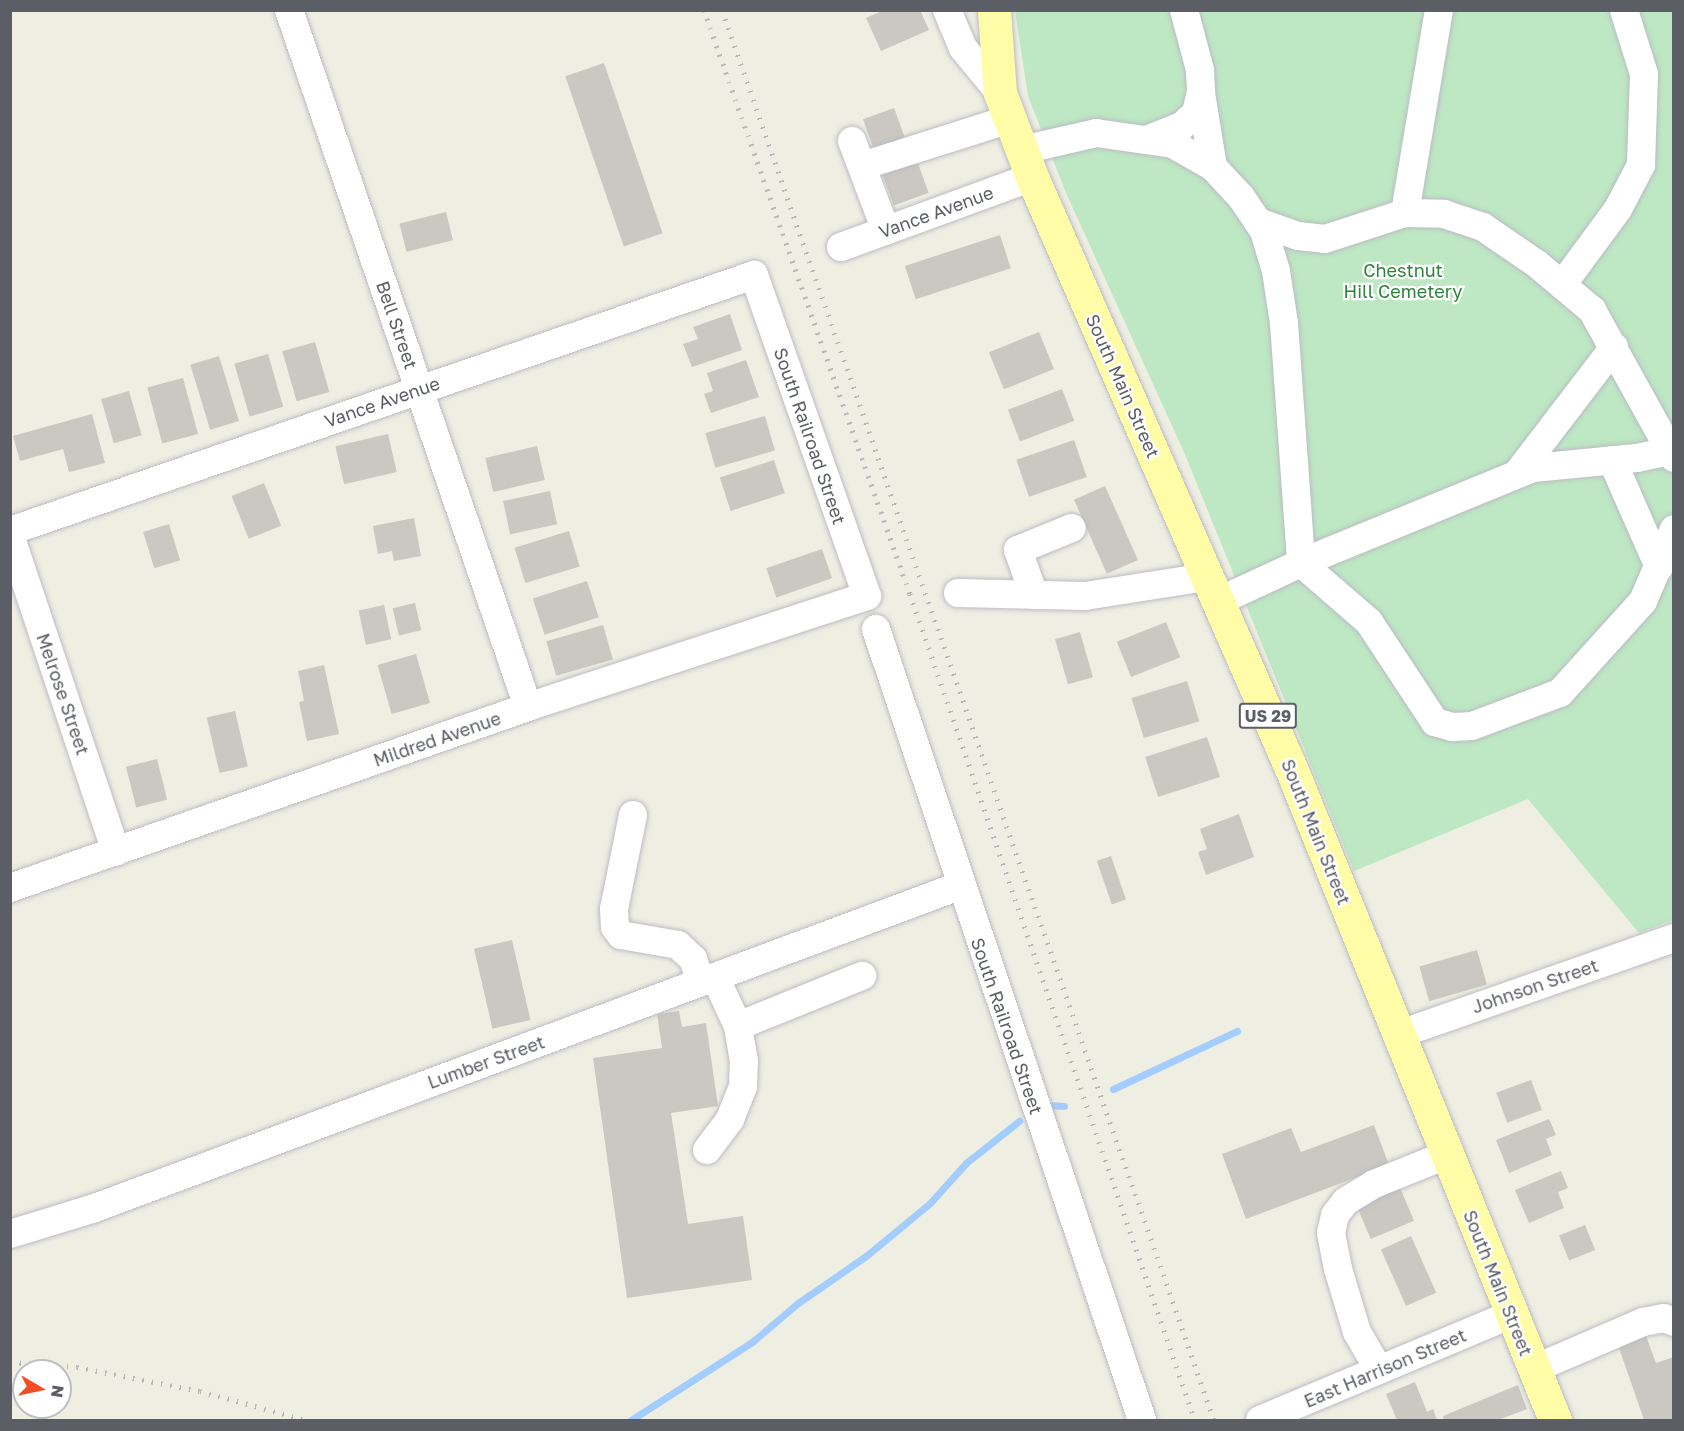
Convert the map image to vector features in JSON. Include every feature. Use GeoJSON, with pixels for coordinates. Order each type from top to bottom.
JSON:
{"type":"FeatureCollection","features":[{"type":"Feature","properties":{"kind":"main road","name":"South Main Street"},"geometry":{"type":"LineString","coordinates":[[994,10],[1005,106],[1027,164],[1293,773],[1510,1315],[1556,1420]]}},
{"type":"Feature","properties":{"kind":"street","name":"Bell Street"},"geometry":{"type":"LineString","coordinates":[[289,10],[528,707]]}},
{"type":"Feature","properties":{"kind":"street"},"geometry":{"type":"LineString","coordinates":[[886,231],[857,154],[1005,106],[963,48],[947,10]]}},
{"type":"Feature","properties":{"kind":"street"},"geometry":{"type":"LineString","coordinates":[[1184,10],[1200,70],[1213,167],[1258,222],[1276,271],[1284,323],[1300,563],[1369,622],[1435,722],[1453,728],[1472,726],[1560,693],[1643,601],[1674,529]]}},
{"type":"Feature","properties":{"kind":"street"},"geometry":{"type":"LineString","coordinates":[[1406,213],[1439,10]]}},
{"type":"Feature","properties":{"kind":"street"},"geometry":{"type":"LineString","coordinates":[[1562,285],[1618,209],[1641,165],[1644,74],[1624,10]]}},
{"type":"Feature","properties":{"kind":"street"},"geometry":{"type":"LineString","coordinates":[[1149,139],[1182,126],[1196,113],[1201,91]]}},
{"type":"Feature","properties":{"kind":"street","name":"Vance Avenue"},"geometry":{"type":"LineString","coordinates":[[841,247],[886,231],[1096,133],[1173,144],[1213,167]]}},
{"type":"Feature","properties":{"kind":"street"},"geometry":{"type":"LineString","coordinates":[[958,593],[1084,596],[1212,590],[1300,563],[1533,468],[1672,452],[1592,310],[1483,226],[1444,214],[1406,213],[1325,239],[1298,236],[1258,222]]}},
{"type":"Feature","properties":{"kind":"street","name":"Vance Avenue"},"geometry":{"type":"LineString","coordinates":[[10,533],[754,275]]}},
{"type":"Feature","properties":{"kind":"street","name":"South Railroad Street"},"geometry":{"type":"LineString","coordinates":[[754,275],[867,596]]}},
{"type":"Feature","properties":{"kind":"street"},"geometry":{"type":"LineString","coordinates":[[1517,474],[1614,348]]}},
{"type":"Feature","properties":{"kind":"street"},"geometry":{"type":"LineString","coordinates":[[1612,460],[1659,567]]}},
{"type":"Feature","properties":{"kind":"street"},"geometry":{"type":"LineString","coordinates":[[1034,595],[1018,550],[1072,528]]}},
{"type":"Feature","properties":{"kind":"street","name":"Melrose Street"},"geometry":{"type":"LineString","coordinates":[[10,533],[116,852]]}},
{"type":"Feature","properties":{"kind":"street","name":"Mildred Avenue"},"geometry":{"type":"LineString","coordinates":[[10,888],[528,707],[867,596]]}},
{"type":"Feature","properties":{"kind":"street","name":"South Railroad Street"},"geometry":{"type":"LineString","coordinates":[[876,630],[959,886],[1142,1420]]}},
{"type":"Feature","properties":{"kind":"street"},"geometry":{"type":"LineString","coordinates":[[633,815],[614,909],[615,927],[621,935],[678,945],[693,959],[738,1026],[743,1087],[730,1119],[706,1150]]}},
{"type":"Feature","properties":{"kind":"street","name":"Lumber Street"},"geometry":{"type":"LineString","coordinates":[[10,1234],[92,1209],[959,886]]}},
{"type":"Feature","properties":{"kind":"street","name":"Johnson Street"},"geometry":{"type":"LineString","coordinates":[[1397,1035],[1674,938]]}},
{"type":"Feature","properties":{"kind":"street"},"geometry":{"type":"LineString","coordinates":[[738,1026],[862,976]]}},
{"type":"Feature","properties":{"kind":"street"},"geometry":{"type":"LineString","coordinates":[[1379,1370],[1357,1332],[1338,1269],[1331,1233],[1335,1215],[1346,1201],[1374,1184],[1446,1155]]}},
{"type":"Feature","properties":{"kind":"street","name":"East Harrison Street"},"geometry":{"type":"LineString","coordinates":[[1260,1420],[1510,1315]]}},
{"type":"Feature","properties":{"kind":"street"},"geometry":{"type":"LineString","coordinates":[[1534,1369],[1643,1322],[1664,1318],[1674,1322]]}},
{"type":"Feature","properties":{"kind":"green space","name":"Chestnut Hill Cemetery"},"geometry":{"type":"Polygon","coordinates":[[[1015,11],[1673,11],[1673,920],[1639,933],[1528,799],[1354,871],[1184,452],[1066,193],[1028,96],[1015,11]]]}},
{"type":"Feature","properties":{"kind":"building"},"geometry":{"type":"Polygon","coordinates":[[[884,10],[920,10],[929,30],[881,51],[866,18],[884,10]]]}},
{"type":"Feature","properties":{"kind":"building"},"geometry":{"type":"Polygon","coordinates":[[[604,63],[663,233],[624,247],[565,76],[604,63]]]}},
{"type":"Feature","properties":{"kind":"building"},"geometry":{"type":"Polygon","coordinates":[[[894,108],[909,149],[878,161],[863,119],[894,108]]]}},
{"type":"Feature","properties":{"kind":"building"},"geometry":{"type":"Polygon","coordinates":[[[916,158],[929,193],[894,205],[881,171],[916,158]]]}},
{"type":"Feature","properties":{"kind":"building"},"geometry":{"type":"Polygon","coordinates":[[[446,212],[453,240],[406,252],[399,224],[446,212]]]}},
{"type":"Feature","properties":{"kind":"building"},"geometry":{"type":"Polygon","coordinates":[[[1000,235],[1011,268],[916,299],[905,266],[1000,235]]]}},
{"type":"Feature","properties":{"kind":"building"},"geometry":{"type":"Polygon","coordinates":[[[730,314],[742,350],[692,367],[683,344],[698,339],[693,327],[730,314]]]}},
{"type":"Feature","properties":{"kind":"building"},"geometry":{"type":"Polygon","coordinates":[[[1039,332],[1054,369],[1004,389],[989,352],[1039,332]]]}},
{"type":"Feature","properties":{"kind":"building"},"geometry":{"type":"Polygon","coordinates":[[[315,342],[329,392],[297,401],[282,351],[315,342]]]}},
{"type":"Feature","properties":{"kind":"building"},"geometry":{"type":"Polygon","coordinates":[[[268,354],[283,407],[250,417],[234,364],[268,354]]]}},
{"type":"Feature","properties":{"kind":"building"},"geometry":{"type":"Polygon","coordinates":[[[219,356],[239,421],[210,430],[190,365],[219,356]]]}},
{"type":"Feature","properties":{"kind":"building"},"geometry":{"type":"Polygon","coordinates":[[[746,360],[759,397],[711,413],[704,394],[713,391],[707,373],[746,360]]]}},
{"type":"Feature","properties":{"kind":"building"},"geometry":{"type":"Polygon","coordinates":[[[183,378],[198,434],[162,444],[147,388],[183,378]]]}},
{"type":"Feature","properties":{"kind":"building"},"geometry":{"type":"Polygon","coordinates":[[[1062,389],[1074,421],[1020,442],[1008,410],[1062,389]]]}},
{"type":"Feature","properties":{"kind":"building"},"geometry":{"type":"Polygon","coordinates":[[[129,391],[142,435],[114,443],[101,399],[129,391]]]}},
{"type":"Feature","properties":{"kind":"building"},"geometry":{"type":"Polygon","coordinates":[[[92,414],[105,463],[69,472],[63,449],[20,461],[13,436],[92,414]]]}},
{"type":"Feature","properties":{"kind":"building"},"geometry":{"type":"Polygon","coordinates":[[[765,416],[775,451],[715,468],[705,433],[765,416]]]}},
{"type":"Feature","properties":{"kind":"building"},"geometry":{"type":"Polygon","coordinates":[[[388,434],[397,472],[344,484],[335,446],[388,434]]]}},
{"type":"Feature","properties":{"kind":"building"},"geometry":{"type":"Polygon","coordinates":[[[1074,440],[1087,477],[1029,497],[1016,460],[1074,440]]]}},
{"type":"Feature","properties":{"kind":"building"},"geometry":{"type":"Polygon","coordinates":[[[537,446],[545,480],[493,492],[485,458],[537,446]]]}},
{"type":"Feature","properties":{"kind":"building"},"geometry":{"type":"Polygon","coordinates":[[[774,460],[785,493],[731,511],[720,478],[774,460]]]}},
{"type":"Feature","properties":{"kind":"building"},"geometry":{"type":"Polygon","coordinates":[[[264,483],[281,526],[249,539],[232,496],[264,483]]]}},
{"type":"Feature","properties":{"kind":"building"},"geometry":{"type":"Polygon","coordinates":[[[1105,486],[1138,560],[1107,574],[1074,500],[1105,486]]]}},
{"type":"Feature","properties":{"kind":"building"},"geometry":{"type":"Polygon","coordinates":[[[550,491],[557,524],[510,534],[503,501],[550,491]]]}},
{"type":"Feature","properties":{"kind":"building"},"geometry":{"type":"Polygon","coordinates":[[[414,518],[421,556],[394,561],[392,551],[378,554],[373,526],[414,518]]]}},
{"type":"Feature","properties":{"kind":"building"},"geometry":{"type":"Polygon","coordinates":[[[169,524],[180,560],[154,568],[143,532],[169,524]]]}},
{"type":"Feature","properties":{"kind":"building"},"geometry":{"type":"Polygon","coordinates":[[[569,531],[580,566],[525,583],[514,548],[569,531]]]}},
{"type":"Feature","properties":{"kind":"building"},"geometry":{"type":"Polygon","coordinates":[[[822,549],[832,578],[776,598],[766,568],[822,549]]]}},
{"type":"Feature","properties":{"kind":"building"},"geometry":{"type":"Polygon","coordinates":[[[587,581],[599,617],[545,635],[533,599],[587,581]]]}},
{"type":"Feature","properties":{"kind":"building"},"geometry":{"type":"Polygon","coordinates":[[[415,603],[421,630],[399,635],[393,608],[415,603]]]}},
{"type":"Feature","properties":{"kind":"building"},"geometry":{"type":"Polygon","coordinates":[[[384,605],[391,639],[366,645],[359,610],[384,605]]]}},
{"type":"Feature","properties":{"kind":"building"},"geometry":{"type":"Polygon","coordinates":[[[1166,622],[1180,657],[1131,677],[1117,642],[1166,622]]]}},
{"type":"Feature","properties":{"kind":"building"},"geometry":{"type":"Polygon","coordinates":[[[603,625],[613,660],[556,676],[546,641],[603,625]]]}},
{"type":"Feature","properties":{"kind":"building"},"geometry":{"type":"Polygon","coordinates":[[[1080,632],[1093,677],[1068,684],[1055,639],[1080,632]]]}},
{"type":"Feature","properties":{"kind":"building"},"geometry":{"type":"Polygon","coordinates":[[[416,654],[430,703],[392,714],[378,665],[416,654]]]}},
{"type":"Feature","properties":{"kind":"building"},"geometry":{"type":"Polygon","coordinates":[[[324,665],[339,734],[307,741],[299,702],[304,701],[298,671],[324,665]]]}},
{"type":"Feature","properties":{"kind":"building"},"geometry":{"type":"Polygon","coordinates":[[[1187,681],[1199,721],[1144,738],[1132,698],[1187,681]]]}},
{"type":"Feature","properties":{"kind":"building"},"geometry":{"type":"Polygon","coordinates":[[[235,711],[248,767],[220,773],[207,718],[235,711]]]}},
{"type":"Feature","properties":{"kind":"building"},"geometry":{"type":"Polygon","coordinates":[[[1207,737],[1220,777],[1158,797],[1145,757],[1207,737]]]}},
{"type":"Feature","properties":{"kind":"building"},"geometry":{"type":"Polygon","coordinates":[[[157,759],[167,800],[136,807],[126,767],[157,759]]]}},
{"type":"Feature","properties":{"kind":"building"},"geometry":{"type":"Polygon","coordinates":[[[1239,814],[1254,857],[1206,875],[1198,852],[1207,849],[1200,829],[1239,814]]]}},
{"type":"Feature","properties":{"kind":"building"},"geometry":{"type":"Polygon","coordinates":[[[1111,856],[1126,899],[1112,904],[1097,861],[1111,856]]]}},
{"type":"Feature","properties":{"kind":"building"},"geometry":{"type":"Polygon","coordinates":[[[512,940],[530,1020],[492,1029],[474,949],[512,940]]]}},
{"type":"Feature","properties":{"kind":"building"},"geometry":{"type":"Polygon","coordinates":[[[1477,950],[1487,985],[1429,1001],[1419,967],[1477,950]]]}},
{"type":"Feature","properties":{"kind":"building"},"geometry":{"type":"Polygon","coordinates":[[[679,1011],[682,1027],[706,1023],[718,1106],[671,1113],[688,1224],[743,1216],[752,1280],[627,1298],[593,1058],[662,1048],[657,1014],[679,1011]]]}},
{"type":"Feature","properties":{"kind":"building"},"geometry":{"type":"Polygon","coordinates":[[[1531,1080],[1542,1110],[1507,1123],[1496,1093],[1531,1080]]]}},
{"type":"Feature","properties":{"kind":"building"},"geometry":{"type":"Polygon","coordinates":[[[1549,1119],[1556,1135],[1546,1139],[1552,1155],[1509,1173],[1496,1140],[1549,1119]]]}},
{"type":"Feature","properties":{"kind":"building"},"geometry":{"type":"Polygon","coordinates":[[[1374,1125],[1389,1165],[1246,1219],[1222,1154],[1291,1128],[1301,1152],[1374,1125]]]}},
{"type":"Feature","properties":{"kind":"building"},"geometry":{"type":"Polygon","coordinates":[[[1561,1171],[1568,1188],[1558,1192],[1564,1208],[1529,1223],[1515,1190],[1561,1171]]]}},
{"type":"Feature","properties":{"kind":"building"},"geometry":{"type":"Polygon","coordinates":[[[1398,1183],[1414,1221],[1371,1239],[1355,1201],[1398,1183]]]}},
{"type":"Feature","properties":{"kind":"building"},"geometry":{"type":"Polygon","coordinates":[[[1585,1225],[1595,1250],[1569,1261],[1559,1235],[1585,1225]]]}},
{"type":"Feature","properties":{"kind":"building"},"geometry":{"type":"Polygon","coordinates":[[[1411,1236],[1436,1293],[1406,1306],[1381,1249],[1411,1236]]]}},
{"type":"Feature","properties":{"kind":"building"},"geometry":{"type":"Polygon","coordinates":[[[1646,1336],[1656,1363],[1674,1357],[1674,1420],[1644,1420],[1618,1345],[1646,1336]]]}},
{"type":"Feature","properties":{"kind":"building"},"geometry":{"type":"Polygon","coordinates":[[[1415,1382],[1427,1412],[1433,1409],[1437,1420],[1397,1420],[1386,1394],[1415,1382]]]}},
{"type":"Feature","properties":{"kind":"building"},"geometry":{"type":"Polygon","coordinates":[[[1518,1385],[1527,1409],[1498,1420],[1444,1420],[1443,1416],[1518,1385]]]}},
{"type":"Feature","properties":{"kind":"waterway"},"geometry":{"type":"LineString","coordinates":[[1113,1089],[1237,1031]]}},
{"type":"Feature","properties":{"kind":"waterway"},"geometry":{"type":"LineString","coordinates":[[1047,1105],[1064,1106]]}},
{"type":"Feature","properties":{"kind":"waterway"},"geometry":{"type":"LineString","coordinates":[[631,1420],[752,1342],[798,1303],[866,1256],[930,1203],[966,1163],[1019,1121]]}},
{"type":"Feature","properties":{"kind":"railway"},"geometry":{"type":"LineString","coordinates":[[704,10],[910,594],[1195,1420]]}},
{"type":"Feature","properties":{"kind":"railway"},"geometry":{"type":"LineString","coordinates":[[722,10],[1214,1420]]}},
{"type":"Feature","properties":{"kind":"railway"},"geometry":{"type":"LineString","coordinates":[[10,1362],[77,1367],[200,1391],[305,1420]]}}]}
